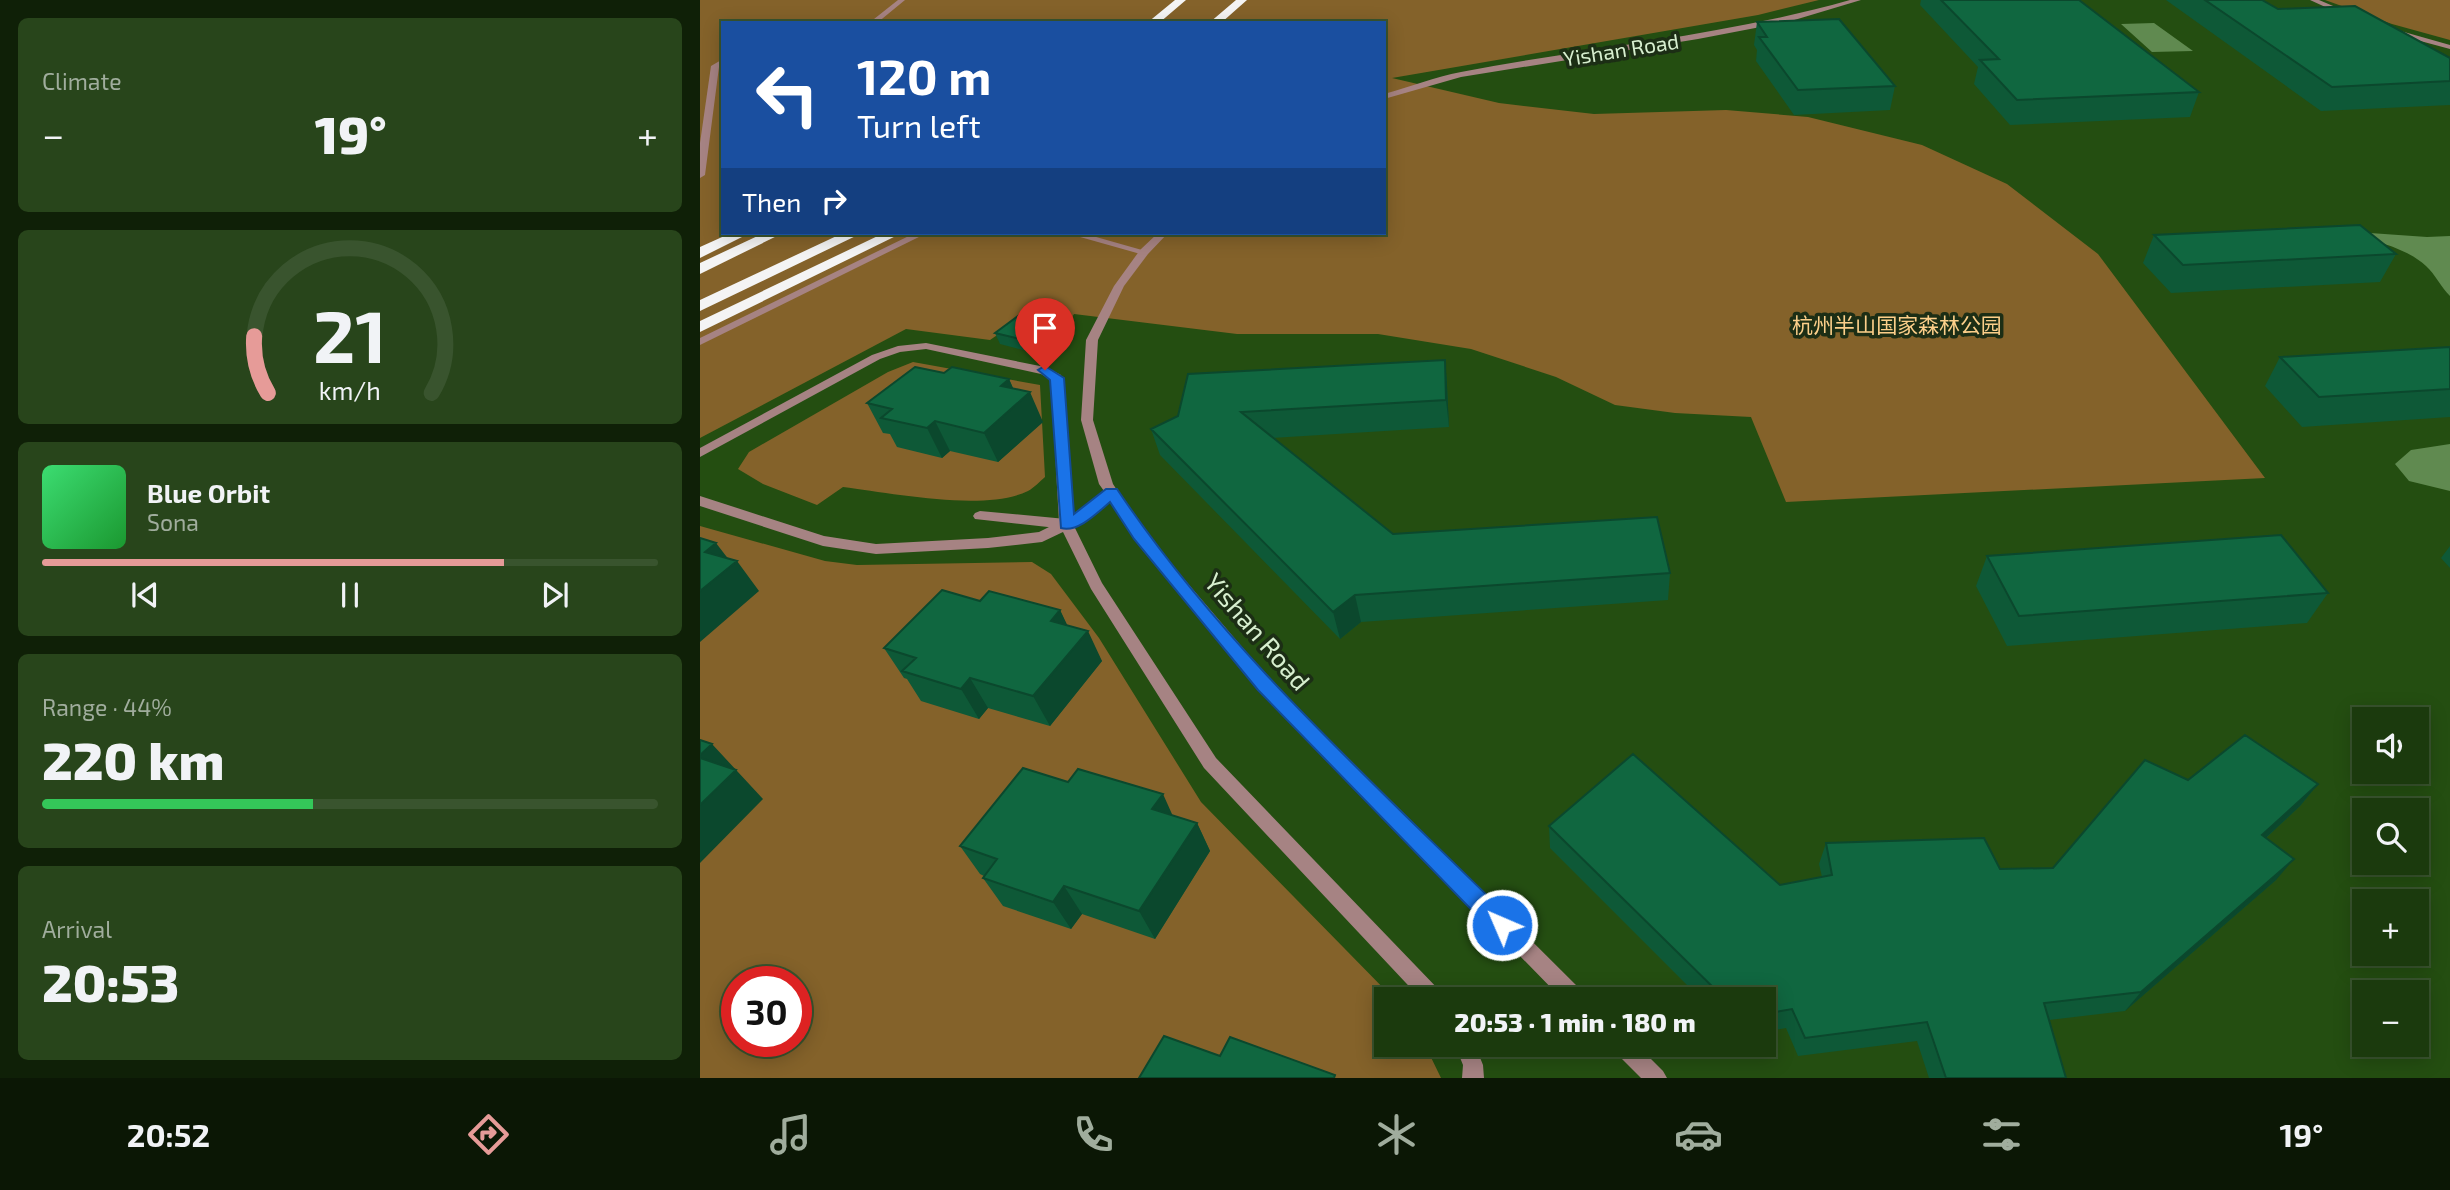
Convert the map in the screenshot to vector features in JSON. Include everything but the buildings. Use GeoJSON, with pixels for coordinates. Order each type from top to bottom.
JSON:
{"type":"FeatureCollection","features":[{"type":"Feature","properties":{"kind":"highway"},"geometry":{"type":"LineString","coordinates":[[1155,21],[1181,0]]}},
{"type":"Feature","properties":{"kind":"highway"},"geometry":{"type":"LineString","coordinates":[[1216,21],[1242,0]]}},
{"type":"Feature","properties":{"kind":"highway"},"geometry":{"type":"LineString","coordinates":[[700,253],[739,235]]}},
{"type":"Feature","properties":{"kind":"highway"},"geometry":{"type":"LineString","coordinates":[[700,270],[772,235]]}},
{"type":"Feature","properties":{"kind":"highway"},"geometry":{"type":"LineString","coordinates":[[700,306],[851,235]]}},
{"type":"Feature","properties":{"kind":"highway"},"geometry":{"type":"LineString","coordinates":[[700,327],[891,235]]}},
{"type":"Feature","properties":{"kind":"street"},"geometry":{"type":"LineString","coordinates":[[876,21],[902,0]]}},
{"type":"Feature","properties":{"kind":"street","name":"Yishan Road"},"geometry":{"type":"LineString","coordinates":[[1386,96],[1460,75],[1698,37],[1791,19],[1858,0]]}},
{"type":"Feature","properties":{"kind":"street"},"geometry":{"type":"LineString","coordinates":[[2314,0],[2351,15]]}},
{"type":"Feature","properties":{"kind":"street"},"geometry":{"type":"LineString","coordinates":[[2376,25],[2450,47]]}},
{"type":"Feature","properties":{"kind":"street"},"geometry":{"type":"LineString","coordinates":[[700,175],[715,66],[721,62]]}},
{"type":"Feature","properties":{"kind":"street"},"geometry":{"type":"LineString","coordinates":[[711,109],[721,106]]}},
{"type":"Feature","properties":{"kind":"street"},"geometry":{"type":"LineString","coordinates":[[700,342],[918,235]]}},
{"type":"Feature","properties":{"kind":"street"},"geometry":{"type":"LineString","coordinates":[[1079,235],[1144,252]]}},
{"type":"Feature","properties":{"kind":"street","name":"Yishan Road"},"geometry":{"type":"LineString","coordinates":[[1161,235],[1144,252],[1119,286],[1092,340],[1087,420],[1106,484],[1139,535],[1265,685],[1564,987]]}},
{"type":"Feature","properties":{"kind":"street"},"geometry":{"type":"LineString","coordinates":[[700,453],[876,357],[898,349],[926,346],[1045,370],[1057,378],[1066,524],[1096,585],[1210,763],[1423,987]]}},
{"type":"Feature","properties":{"kind":"street"},"geometry":{"type":"LineString","coordinates":[[700,502],[823,541],[876,549],[1042,537],[1084,515],[1111,492]]}},
{"type":"Feature","properties":{"kind":"street"},"geometry":{"type":"LineString","coordinates":[[980,516],[1066,524]]}},
{"type":"Feature","properties":{"kind":"street"},"geometry":{"type":"LineString","coordinates":[[1470,1057],[1473,1078]]}},
{"type":"Feature","properties":{"kind":"street"},"geometry":{"type":"LineString","coordinates":[[1634,1057],[1656,1078]]}},
{"type":"Feature","properties":{"kind":"green space","name":"杭州半山国家森林公园"},"geometry":{"type":"Polygon","coordinates":[[[700,0],[1819,0],[1758,15],[1392,78],[1499,103],[1594,114],[1726,110],[1808,117],[1922,145],[2007,184],[2098,254],[2265,478],[1786,502],[1751,417],[1675,413],[1615,405],[1556,377],[1471,349],[1378,334],[1237,334],[1074,314],[1068,324],[1028,314],[990,340],[906,329],[700,438],[700,0]]]}},
{"type":"Feature","properties":{"kind":"green space"},"geometry":{"type":"Polygon","coordinates":[[[2325,0],[2450,0],[2450,40],[2392,24],[2325,0]]]}},
{"type":"Feature","properties":{"kind":"green space"},"geometry":{"type":"Polygon","coordinates":[[[913,362],[1040,385],[1045,477],[1028,491],[988,500],[937,499],[843,487],[817,505],[763,484],[738,469],[749,452],[888,372],[913,362]]]}},
{"type":"Feature","properties":{"kind":"green space"},"geometry":{"type":"Polygon","coordinates":[[[700,526],[825,561],[857,565],[1032,562],[1051,574],[1099,638],[1201,802],[1382,987],[1374,987],[1374,1057],[1431,1057],[1441,1078],[700,1078],[700,526]]]}},
{"type":"Feature","properties":{"kind":"shaded area"},"geometry":{"type":"Polygon","coordinates":[[[2154,23],[2193,51],[2152,52],[2121,24],[2154,23]]]}},
{"type":"Feature","properties":{"kind":"shaded area"},"geometry":{"type":"Polygon","coordinates":[[[2370,233],[2450,236],[2450,296],[2420,261],[2371,239],[2370,233]]]}},
{"type":"Feature","properties":{"kind":"shaded area"},"geometry":{"type":"Polygon","coordinates":[[[2450,444],[2450,491],[2409,481],[2395,464],[2411,450],[2450,444]]]}},
{"type":"Feature","properties":{"kind":"route"},"geometry":{"type":"LineString","coordinates":[[1045,370],[1057,378],[1066,524],[1084,515],[1111,492],[1139,535],[1265,685],[1502,925]]}}]}
